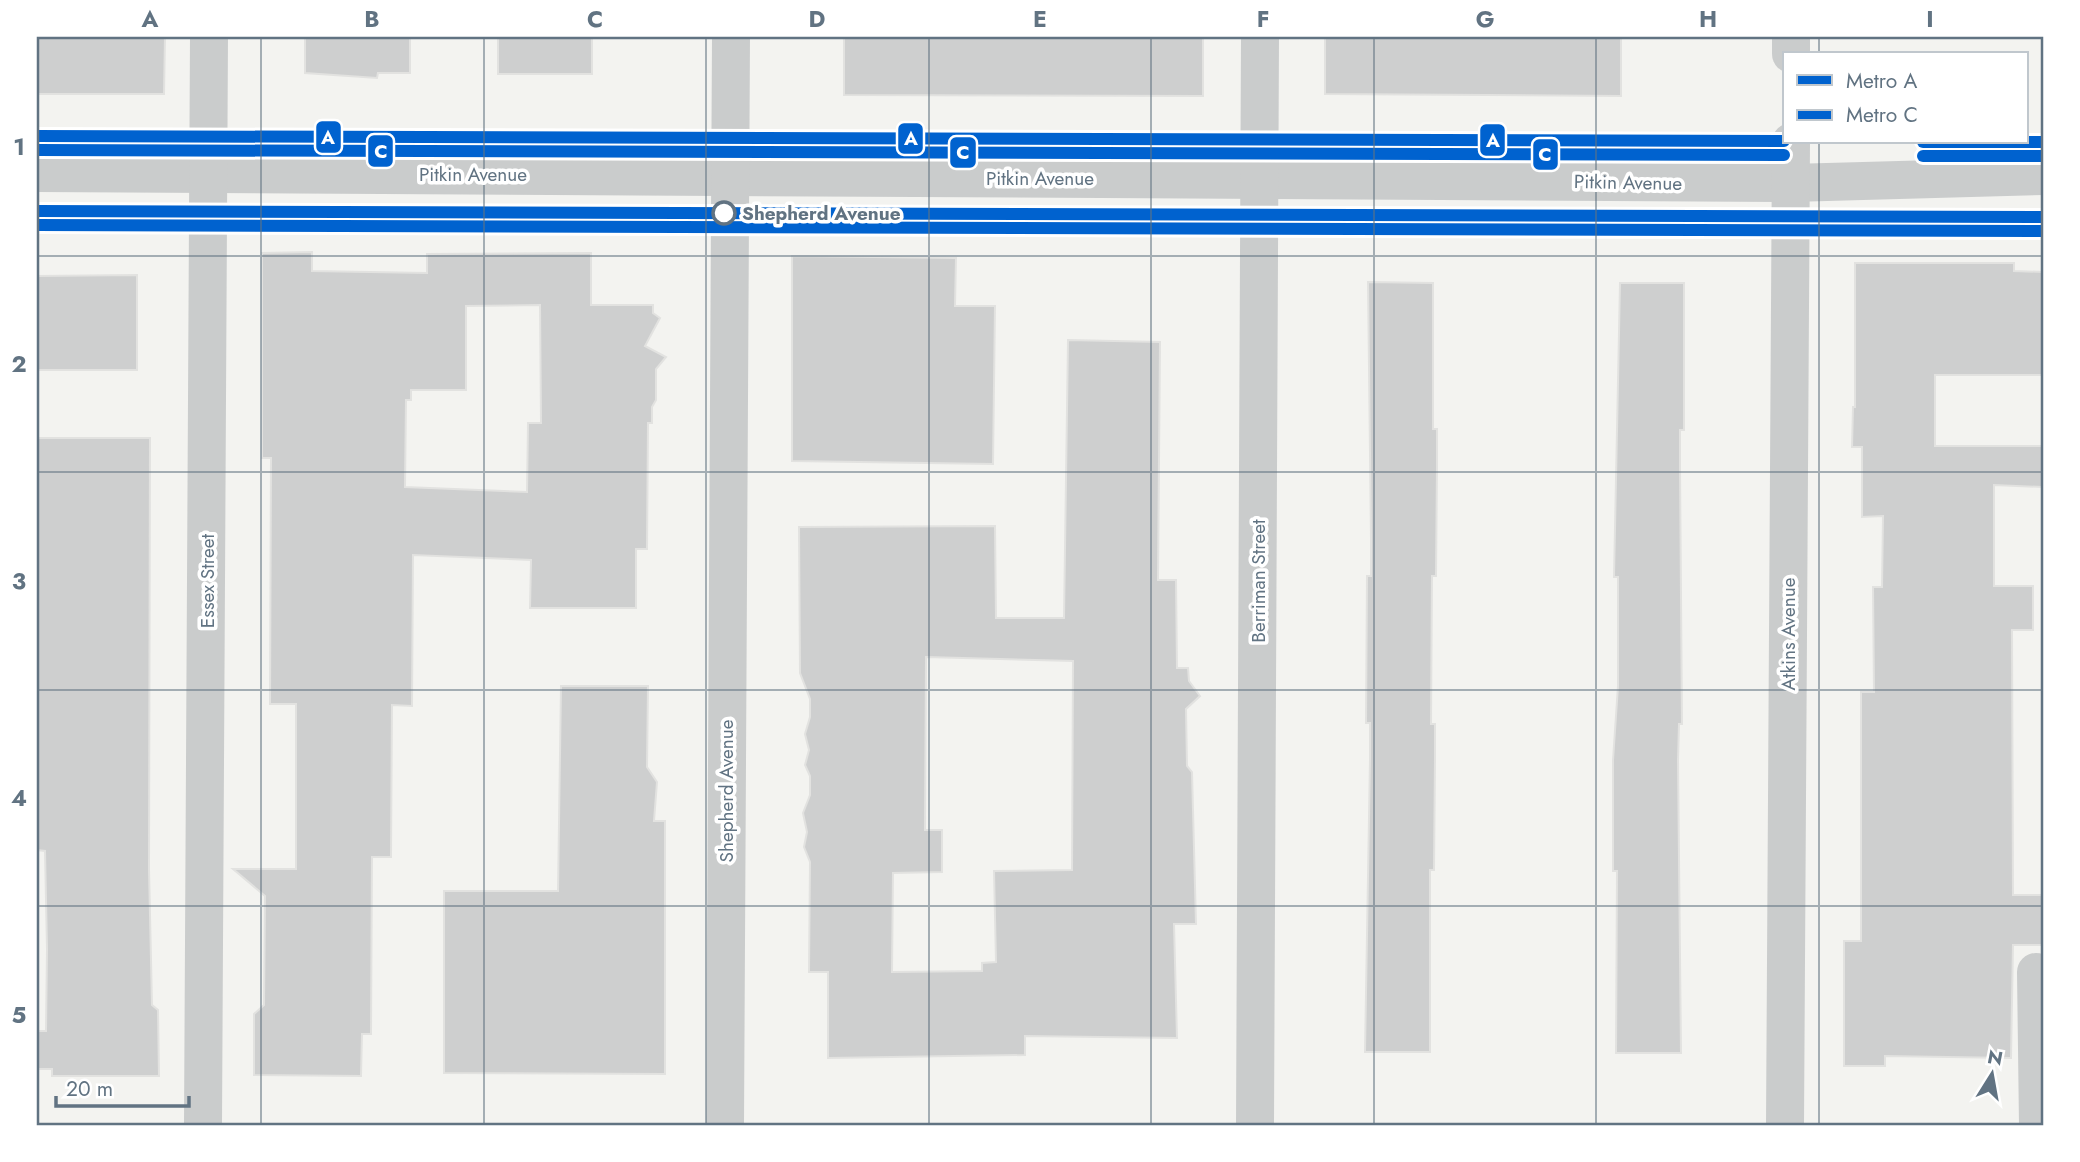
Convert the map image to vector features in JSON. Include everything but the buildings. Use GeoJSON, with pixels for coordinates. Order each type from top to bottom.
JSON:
{"type":"FeatureCollection","features":[{"type":"Feature","properties":{"kind":"street","name":"Essex Street"},"geometry":{"type":"LineString","coordinates":[[203,1125],[209,37]]}},
{"type":"Feature","properties":{"kind":"street","name":"Shepherd Avenue"},"geometry":{"type":"LineString","coordinates":[[725,1125],[730,37]]}},
{"type":"Feature","properties":{"kind":"street","name":"Berriman Street"},"geometry":{"type":"LineString","coordinates":[[1255,1125],[1260,37]]}},
{"type":"Feature","properties":{"kind":"street","name":"Atkins Avenue"},"geometry":{"type":"LineString","coordinates":[[1785,1125],[1791,144]]}},
{"type":"Feature","properties":{"kind":"street","name":"Pitkin Avenue"},"geometry":{"type":"LineString","coordinates":[[37,173],[1791,183],[2043,176]]}},
{"type":"Feature","properties":{"kind":"street"},"geometry":{"type":"LineString","coordinates":[[2036,972],[2038,1125]]}},
{"type":"Feature","properties":{"kind":"metro line","name":"A"},"geometry":{"type":"LineString","coordinates":[[37,136],[1783,141]]}},
{"type":"Feature","properties":{"kind":"metro line","name":"A"},"geometry":{"type":"LineString","coordinates":[[2028,142],[2043,142]]}},
{"type":"Feature","properties":{"kind":"metro line","name":"C"},"geometry":{"type":"LineString","coordinates":[[37,150],[1784,155]]}},
{"type":"Feature","properties":{"kind":"metro line","name":"C"},"geometry":{"type":"LineString","coordinates":[[1923,156],[2043,156]]}},
{"type":"Feature","properties":{"kind":"metro line","name":"A"},"geometry":{"type":"LineString","coordinates":[[37,211],[2043,217]]}},
{"type":"Feature","properties":{"kind":"metro line","name":"C"},"geometry":{"type":"LineString","coordinates":[[37,225],[2043,231]]}},
{"type":"Feature","properties":{"kind":"place","name":"Shepherd Avenue"},"geometry":{"type":"Point","coordinates":[724,213]}}]}
